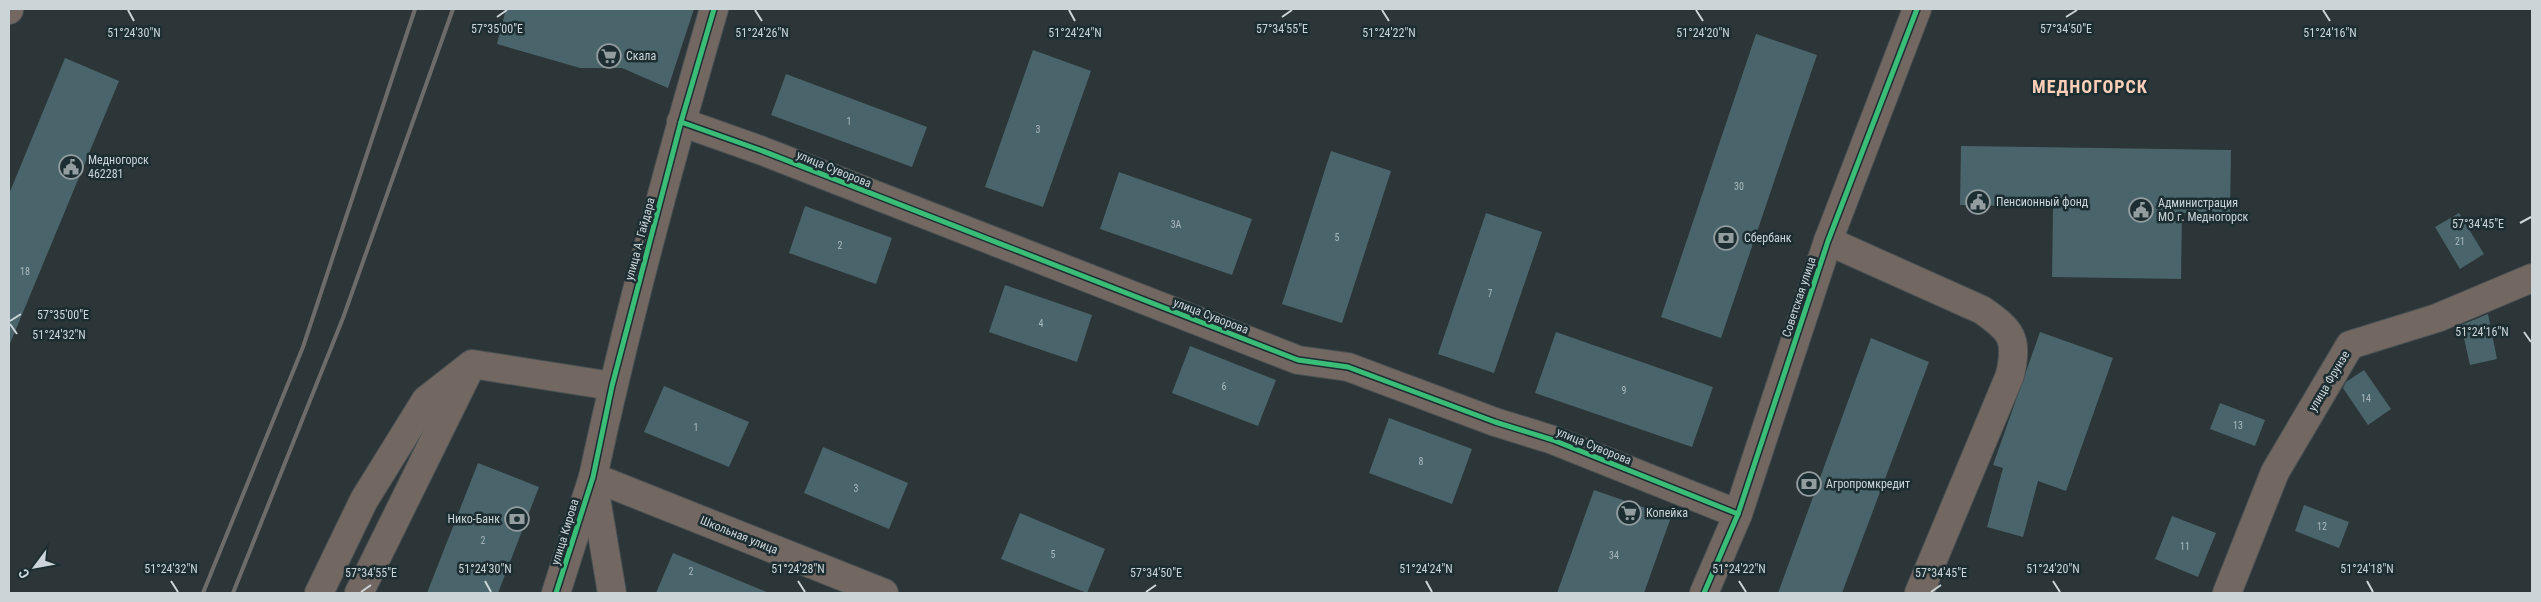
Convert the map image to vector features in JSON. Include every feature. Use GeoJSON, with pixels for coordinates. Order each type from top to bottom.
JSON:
{"type":"FeatureCollection","features":[{"type":"Feature","properties":{"kind":"street","name":"улица А. Гайдара"},"geometry":{"type":"LineString","coordinates":[[593,476],[612,386],[681,122],[714,9]]}},
{"type":"Feature","properties":{"kind":"street","name":"Советская улица"},"geometry":{"type":"LineString","coordinates":[[1704,593],[1738,514],[1828,241],[1917,9]]}},
{"type":"Feature","properties":{"kind":"street","name":"улица Суворова"},"geometry":{"type":"LineString","coordinates":[[681,122],[760,150],[1298,360],[1348,367],[1495,422],[1553,440],[1738,514]]}},
{"type":"Feature","properties":{"kind":"street"},"geometry":{"type":"LineString","coordinates":[[1828,241],[1982,310],[2005,326],[2015,351],[2010,375],[1919,593]]}},
{"type":"Feature","properties":{"kind":"street","name":"улица Фрунзе"},"geometry":{"type":"LineString","coordinates":[[2228,593],[2274,472],[2350,345],[2437,318],[2532,278]]}},
{"type":"Feature","properties":{"kind":"street"},"geometry":{"type":"LineString","coordinates":[[358,593],[472,364]]}},
{"type":"Feature","properties":{"kind":"street"},"geometry":{"type":"LineString","coordinates":[[319,593],[364,500],[426,400],[472,364],[612,386]]}},
{"type":"Feature","properties":{"kind":"street"},"geometry":{"type":"LineString","coordinates":[[593,476],[612,593]]}},
{"type":"Feature","properties":{"kind":"street","name":"улица Кирова"},"geometry":{"type":"LineString","coordinates":[[556,593],[593,476]]}},
{"type":"Feature","properties":{"kind":"street","name":"Школьная улица"},"geometry":{"type":"LineString","coordinates":[[593,476],[884,593]]}},
{"type":"Feature","properties":{"kind":"building","name":"Скала"},"geometry":{"type":"Polygon","coordinates":[[[506,9],[694,9],[668,88],[622,68],[580,68],[497,44],[506,9]]]}},
{"type":"Feature","properties":{"kind":"building"},"geometry":{"type":"Polygon","coordinates":[[[1756,34],[1817,55],[1721,338],[1661,317],[1756,34]]]}},
{"type":"Feature","properties":{"kind":"building"},"geometry":{"type":"Polygon","coordinates":[[[1033,50],[1091,71],[1043,207],[985,187],[1033,50]]]}},
{"type":"Feature","properties":{"kind":"building"},"geometry":{"type":"Polygon","coordinates":[[[65,58],[119,81],[9,346],[9,194],[65,58]]]}},
{"type":"Feature","properties":{"kind":"building"},"geometry":{"type":"Polygon","coordinates":[[[786,74],[927,127],[912,167],[771,115],[786,74]]]}},
{"type":"Feature","properties":{"kind":"building","name":"Администрация МО г. Медногорск"},"geometry":{"type":"Polygon","coordinates":[[[1961,146],[2231,150],[2230,214],[2182,213],[2181,279],[2052,277],[2053,207],[1960,205],[1961,146]]]}},
{"type":"Feature","properties":{"kind":"building"},"geometry":{"type":"Polygon","coordinates":[[[1331,151],[1391,171],[1342,323],[1282,304],[1331,151]]]}},
{"type":"Feature","properties":{"kind":"building"},"geometry":{"type":"Polygon","coordinates":[[[1119,172],[1252,219],[1232,275],[1100,229],[1119,172]]]}},
{"type":"Feature","properties":{"kind":"building"},"geometry":{"type":"Polygon","coordinates":[[[805,206],[892,238],[876,284],[789,253],[805,206]]]}},
{"type":"Feature","properties":{"kind":"building"},"geometry":{"type":"Polygon","coordinates":[[[1486,213],[1542,232],[1494,373],[1438,354],[1486,213]]]}},
{"type":"Feature","properties":{"kind":"building"},"geometry":{"type":"Polygon","coordinates":[[[2459,213],[2484,254],[2460,269],[2435,227],[2459,213]]]}},
{"type":"Feature","properties":{"kind":"building"},"geometry":{"type":"Polygon","coordinates":[[[1005,285],[1092,315],[1077,362],[989,332],[1005,285]]]}},
{"type":"Feature","properties":{"kind":"building"},"geometry":{"type":"Polygon","coordinates":[[[2488,314],[2497,359],[2470,365],[2461,325],[2488,314]]]}},
{"type":"Feature","properties":{"kind":"building"},"geometry":{"type":"Polygon","coordinates":[[[1556,332],[1713,387],[1692,447],[1535,393],[1556,332]]]}},
{"type":"Feature","properties":{"kind":"building"},"geometry":{"type":"Polygon","coordinates":[[[2040,332],[2113,358],[2066,491],[2038,481],[2023,537],[1987,527],[2003,468],[1993,465],[2040,332]]]}},
{"type":"Feature","properties":{"kind":"building"},"geometry":{"type":"Polygon","coordinates":[[[1871,338],[1929,362],[1842,593],[1778,593],[1871,338]]]}},
{"type":"Feature","properties":{"kind":"building"},"geometry":{"type":"Polygon","coordinates":[[[1190,346],[1276,380],[1258,426],[1172,393],[1190,346]]]}},
{"type":"Feature","properties":{"kind":"building"},"geometry":{"type":"Polygon","coordinates":[[[2364,370],[2391,409],[2368,425],[2343,388],[2346,382],[2364,370]]]}},
{"type":"Feature","properties":{"kind":"building"},"geometry":{"type":"Polygon","coordinates":[[[664,386],[749,422],[729,467],[644,432],[664,386]]]}},
{"type":"Feature","properties":{"kind":"building"},"geometry":{"type":"Polygon","coordinates":[[[2220,403],[2265,420],[2255,446],[2210,429],[2220,403]]]}},
{"type":"Feature","properties":{"kind":"building"},"geometry":{"type":"Polygon","coordinates":[[[1389,418],[1472,449],[1452,504],[1369,473],[1389,418]]]}},
{"type":"Feature","properties":{"kind":"building"},"geometry":{"type":"Polygon","coordinates":[[[823,447],[908,483],[889,529],[804,493],[823,447]]]}},
{"type":"Feature","properties":{"kind":"building"},"geometry":{"type":"Polygon","coordinates":[[[478,463],[539,487],[498,593],[427,593],[478,463]]]}},
{"type":"Feature","properties":{"kind":"building"},"geometry":{"type":"Polygon","coordinates":[[[1594,490],[1671,517],[1644,593],[1557,593],[1594,490]]]}},
{"type":"Feature","properties":{"kind":"building"},"geometry":{"type":"Polygon","coordinates":[[[2304,505],[2349,522],[2339,548],[2295,531],[2304,505]]]}},
{"type":"Feature","properties":{"kind":"building"},"geometry":{"type":"Polygon","coordinates":[[[1020,513],[1105,549],[1087,593],[1001,559],[1020,513]]]}},
{"type":"Feature","properties":{"kind":"building"},"geometry":{"type":"Polygon","coordinates":[[[2172,516],[2216,533],[2198,577],[2155,559],[2172,516]]]}},
{"type":"Feature","properties":{"kind":"building"},"geometry":{"type":"Polygon","coordinates":[[[673,553],[769,593],[656,593],[673,553]]]}},
{"type":"Feature","properties":{"kind":"railway"},"geometry":{"type":"LineString","coordinates":[[203,593],[303,347],[415,9]]}},
{"type":"Feature","properties":{"kind":"railway"},"geometry":{"type":"LineString","coordinates":[[233,593],[343,318],[453,9]]}},
{"type":"Feature","properties":{"kind":"cycle path"},"geometry":{"type":"LineString","coordinates":[[556,593],[593,477],[612,386],[681,122],[714,9]]}},
{"type":"Feature","properties":{"kind":"cycle path"},"geometry":{"type":"LineString","coordinates":[[1704,593],[1738,514],[1828,241],[1917,9]]}},
{"type":"Feature","properties":{"kind":"cycle path"},"geometry":{"type":"LineString","coordinates":[[681,122],[760,150],[1298,360],[1348,367],[1495,422],[1553,440],[1738,514]]}},
{"type":"Feature","properties":{"kind":"place","name":"Скала"},"geometry":{"type":"Point","coordinates":[609,56]}},
{"type":"Feature","properties":{"kind":"place","name":"Медногорск 462281"},"geometry":{"type":"Point","coordinates":[71,167]}},
{"type":"Feature","properties":{"kind":"place","name":"Пенсионный фонд"},"geometry":{"type":"Point","coordinates":[1978,202]}},
{"type":"Feature","properties":{"kind":"place","name":"Администрация МО г. Медногорск"},"geometry":{"type":"Point","coordinates":[2141,210]}},
{"type":"Feature","properties":{"kind":"place","name":"Сбербанк"},"geometry":{"type":"Point","coordinates":[1726,238]}},
{"type":"Feature","properties":{"kind":"place","name":"Агропромкредит"},"geometry":{"type":"Point","coordinates":[1809,484]}},
{"type":"Feature","properties":{"kind":"place","name":"Копейка"},"geometry":{"type":"Point","coordinates":[1629,513]}},
{"type":"Feature","properties":{"kind":"place","name":"Нико-Банк"},"geometry":{"type":"Point","coordinates":[517,519]}},
{"type":"Feature","properties":{"kind":"district","name":"МЕДНОГОРСК"},"geometry":{"type":"Point","coordinates":[2090,87]}}]}
